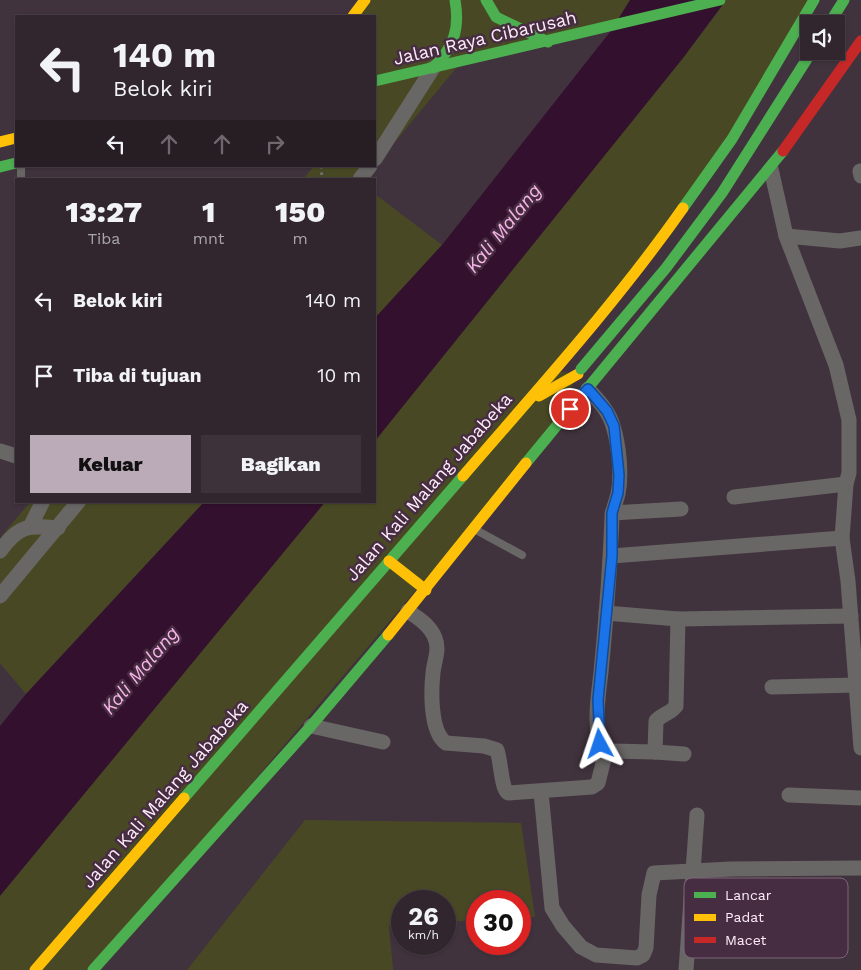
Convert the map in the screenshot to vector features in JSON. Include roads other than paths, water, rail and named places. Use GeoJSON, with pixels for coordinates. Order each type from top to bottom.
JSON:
{"type":"FeatureCollection","features":[{"type":"Feature","properties":{"kind":"main road"},"geometry":{"type":"LineString","coordinates":[[354,15],[365,0]]}},
{"type":"Feature","properties":{"kind":"main road"},"geometry":{"type":"LineString","coordinates":[[433,68],[444,57],[455,40],[459,20],[455,0]]}},
{"type":"Feature","properties":{"kind":"main road"},"geometry":{"type":"LineString","coordinates":[[486,0],[496,17],[548,42]]}},
{"type":"Feature","properties":{"kind":"main road","name":"Jalan Raya Cibarusah"},"geometry":{"type":"LineString","coordinates":[[376,81],[548,42],[720,0]]}},
{"type":"Feature","properties":{"kind":"main road","name":"Jalan Kali Malang Jababeka"},"geometry":{"type":"LineString","coordinates":[[35,970],[523,405],[664,234],[732,139],[814,0]]}},
{"type":"Feature","properties":{"kind":"main road"},"geometry":{"type":"LineString","coordinates":[[835,15],[844,0]]}},
{"type":"Feature","properties":{"kind":"main road"},"geometry":{"type":"LineString","coordinates":[[93,970],[311,726],[476,530],[547,436],[588,389],[861,41]]}},
{"type":"Feature","properties":{"kind":"main road"},"geometry":{"type":"LineString","coordinates":[[547,436],[579,371],[666,268],[722,193],[806,60]]}},
{"type":"Feature","properties":{"kind":"main road"},"geometry":{"type":"LineString","coordinates":[[0,142],[15,138]]}},
{"type":"Feature","properties":{"kind":"main road"},"geometry":{"type":"LineString","coordinates":[[732,139],[764,163]]}},
{"type":"Feature","properties":{"kind":"main road"},"geometry":{"type":"LineString","coordinates":[[0,167],[15,164]]}},
{"type":"Feature","properties":{"kind":"main road"},"geometry":{"type":"LineString","coordinates":[[523,405],[579,371]]}},
{"type":"Feature","properties":{"kind":"main road"},"geometry":{"type":"LineString","coordinates":[[389,561],[426,590]]}},
{"type":"Feature","properties":{"kind":"street"},"geometry":{"type":"LineString","coordinates":[[376,157],[433,68]]}},
{"type":"Feature","properties":{"kind":"street"},"geometry":{"type":"LineString","coordinates":[[764,163],[786,236],[855,416],[849,473],[846,484],[842,538],[855,581],[851,616],[861,748]]}},
{"type":"Feature","properties":{"kind":"street"},"geometry":{"type":"LineString","coordinates":[[361,178],[369,167]]}},
{"type":"Feature","properties":{"kind":"street"},"geometry":{"type":"LineString","coordinates":[[786,236],[840,241],[861,238]]}},
{"type":"Feature","properties":{"kind":"street"},"geometry":{"type":"LineString","coordinates":[[408,611],[427,625],[436,639],[437,654],[433,686],[434,718],[438,734],[446,743],[484,746],[496,750],[502,764],[504,788],[508,793],[592,787],[598,783],[605,755],[600,744],[597,722],[612,556],[612,513],[618,493],[619,475],[614,426],[607,411],[588,389]]}},
{"type":"Feature","properties":{"kind":"street"},"geometry":{"type":"LineString","coordinates":[[0,451],[15,456]]}},
{"type":"Feature","properties":{"kind":"street"},"geometry":{"type":"LineString","coordinates":[[734,497],[846,484]]}},
{"type":"Feature","properties":{"kind":"street"},"geometry":{"type":"LineString","coordinates":[[0,551],[8,540],[31,525],[43,503]]}},
{"type":"Feature","properties":{"kind":"street"},"geometry":{"type":"LineString","coordinates":[[0,596],[77,503]]}},
{"type":"Feature","properties":{"kind":"street"},"geometry":{"type":"LineString","coordinates":[[612,513],[681,508]]}},
{"type":"Feature","properties":{"kind":"street"},"geometry":{"type":"LineString","coordinates":[[31,525],[58,528]]}},
{"type":"Feature","properties":{"kind":"street"},"geometry":{"type":"LineString","coordinates":[[612,556],[842,538]]}},
{"type":"Feature","properties":{"kind":"street"},"geometry":{"type":"LineString","coordinates":[[606,613],[678,620],[851,616]]}},
{"type":"Feature","properties":{"kind":"street"},"geometry":{"type":"LineString","coordinates":[[655,752],[656,721],[660,716],[670,714],[676,706],[678,620]]}},
{"type":"Feature","properties":{"kind":"street"},"geometry":{"type":"LineString","coordinates":[[772,687],[857,685]]}},
{"type":"Feature","properties":{"kind":"street"},"geometry":{"type":"LineString","coordinates":[[311,726],[383,742]]}},
{"type":"Feature","properties":{"kind":"street"},"geometry":{"type":"LineString","coordinates":[[605,755],[611,751],[684,754]]}},
{"type":"Feature","properties":{"kind":"street"},"geometry":{"type":"LineString","coordinates":[[541,792],[552,908],[571,937],[581,947],[596,955],[637,958],[643,954],[646,948],[649,895],[654,874],[694,871],[861,868]]}},
{"type":"Feature","properties":{"kind":"street"},"geometry":{"type":"LineString","coordinates":[[789,795],[861,798]]}},
{"type":"Feature","properties":{"kind":"street"},"geometry":{"type":"LineString","coordinates":[[693,878],[697,815]]}},
{"type":"Feature","properties":{"kind":"lane"},"geometry":{"type":"LineString","coordinates":[[476,530],[522,555]]}},
{"type":"Feature","properties":{"kind":"water","name":"Kali Malang"},"geometry":{"type":"Polygon","coordinates":[[[630,0],[726,0],[683,58],[376,440],[376,317],[442,245],[610,32],[630,0]]]}},
{"type":"Feature","properties":{"kind":"water","name":"Kali Malang"},"geometry":{"type":"Polygon","coordinates":[[[203,503],[324,503],[0,896],[0,726],[26,694],[203,503]]]}}]}
